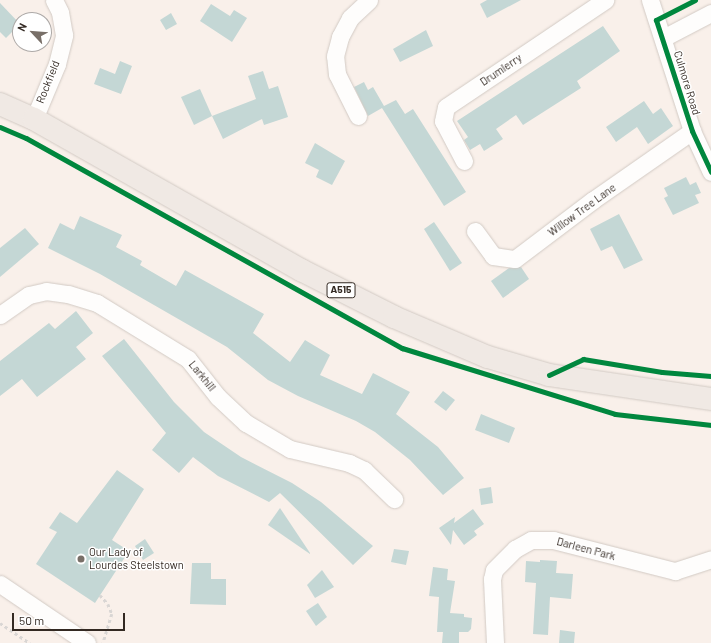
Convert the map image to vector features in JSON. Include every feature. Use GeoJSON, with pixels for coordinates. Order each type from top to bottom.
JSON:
{"type":"FeatureCollection","features":[{"type":"Feature","properties":{"kind":"highway","name":"A515"},"geometry":{"type":"LineString","coordinates":[[0,104],[34,119],[301,270],[394,317],[488,357],[549,375],[711,399]]}},
{"type":"Feature","properties":{"kind":"street","name":"Rockfield"},"geometry":{"type":"LineString","coordinates":[[34,119],[56,64],[64,35],[60,12],[54,0]]}},
{"type":"Feature","properties":{"kind":"street"},"geometry":{"type":"LineString","coordinates":[[358,116],[337,74],[335,56],[340,38],[350,18],[369,0]]}},
{"type":"Feature","properties":{"kind":"street","name":"Drumlerry"},"geometry":{"type":"LineString","coordinates":[[464,161],[443,120],[446,107],[605,0]]}},
{"type":"Feature","properties":{"kind":"street","name":"Culmore Road"},"geometry":{"type":"LineString","coordinates":[[650,0],[692,131],[711,172]]}},
{"type":"Feature","properties":{"kind":"street"},"geometry":{"type":"LineString","coordinates":[[663,38],[711,13]]}},
{"type":"Feature","properties":{"kind":"street","name":"Willow Tree Lane"},"geometry":{"type":"LineString","coordinates":[[475,232],[493,256],[515,258],[592,200],[692,131]]}},
{"type":"Feature","properties":{"kind":"street","name":"Larkhill"},"geometry":{"type":"LineString","coordinates":[[0,315],[29,295],[46,291],[68,294],[97,303],[188,359],[218,397],[246,423],[290,449],[349,463],[364,470],[394,499]]}},
{"type":"Feature","properties":{"kind":"street","name":"Darleen Park"},"geometry":{"type":"LineString","coordinates":[[495,643],[492,579],[494,570],[515,549],[531,540],[553,540],[675,571],[711,559]]}},
{"type":"Feature","properties":{"kind":"street"},"geometry":{"type":"LineString","coordinates":[[0,584],[87,643]]}},
{"type":"Feature","properties":{"kind":"path"},"geometry":{"type":"LineString","coordinates":[[100,595],[108,604],[112,614],[102,643]]}},
{"type":"Feature","properties":{"kind":"path"},"geometry":{"type":"LineString","coordinates":[[0,623],[30,643]]}},
{"type":"Feature","properties":{"kind":"building"},"geometry":{"type":"Polygon","coordinates":[[[487,0],[521,0],[487,18],[480,4],[487,0]]]}},
{"type":"Feature","properties":{"kind":"building"},"geometry":{"type":"Polygon","coordinates":[[[0,3],[12,16],[12,32],[6,38],[0,32],[0,3]]]}},
{"type":"Feature","properties":{"kind":"building"},"geometry":{"type":"Polygon","coordinates":[[[211,4],[230,16],[234,10],[247,18],[232,42],[200,21],[211,4]]]}},
{"type":"Feature","properties":{"kind":"building"},"geometry":{"type":"Polygon","coordinates":[[[171,13],[177,24],[166,30],[160,20],[171,13]]]}},
{"type":"Feature","properties":{"kind":"building"},"geometry":{"type":"Polygon","coordinates":[[[603,26],[620,51],[577,81],[581,88],[523,125],[516,115],[496,129],[503,139],[484,151],[480,144],[470,150],[464,140],[468,137],[457,121],[603,26]]]}},
{"type":"Feature","properties":{"kind":"building"},"geometry":{"type":"Polygon","coordinates":[[[426,30],[433,46],[400,62],[393,49],[426,30]]]}},
{"type":"Feature","properties":{"kind":"building"},"geometry":{"type":"Polygon","coordinates":[[[120,61],[132,66],[121,94],[94,84],[100,68],[115,74],[120,61]]]}},
{"type":"Feature","properties":{"kind":"building"},"geometry":{"type":"Polygon","coordinates":[[[263,71],[269,89],[278,86],[288,117],[264,125],[262,119],[223,139],[212,116],[256,99],[248,76],[263,71]]]}},
{"type":"Feature","properties":{"kind":"building"},"geometry":{"type":"Polygon","coordinates":[[[364,82],[368,90],[373,87],[384,106],[396,100],[405,114],[413,109],[466,192],[444,206],[382,108],[368,116],[354,87],[364,82]]]}},
{"type":"Feature","properties":{"kind":"building"},"geometry":{"type":"Polygon","coordinates":[[[200,89],[212,116],[194,125],[181,97],[200,89]]]}},
{"type":"Feature","properties":{"kind":"building"},"geometry":{"type":"Polygon","coordinates":[[[644,101],[653,114],[661,108],[673,126],[648,144],[637,127],[616,142],[606,127],[644,101]]]}},
{"type":"Feature","properties":{"kind":"building"},"geometry":{"type":"Polygon","coordinates":[[[315,143],[345,161],[332,185],[316,177],[319,170],[305,163],[315,143]]]}},
{"type":"Feature","properties":{"kind":"building"},"geometry":{"type":"Polygon","coordinates":[[[686,177],[690,185],[696,182],[701,193],[695,195],[699,203],[673,215],[664,198],[668,196],[664,188],[686,177]]]}},
{"type":"Feature","properties":{"kind":"building"},"geometry":{"type":"Polygon","coordinates":[[[619,214],[643,260],[624,269],[612,246],[601,251],[590,229],[619,214]]]}},
{"type":"Feature","properties":{"kind":"building"},"geometry":{"type":"Polygon","coordinates":[[[80,216],[122,235],[116,247],[142,261],[140,265],[176,286],[185,270],[264,314],[253,333],[290,362],[305,340],[330,355],[320,375],[362,394],[373,373],[410,392],[396,414],[438,447],[464,478],[443,495],[410,460],[375,432],[356,421],[298,396],[268,380],[227,347],[100,274],[48,248],[60,223],[74,230],[80,216]]]}},
{"type":"Feature","properties":{"kind":"building"},"geometry":{"type":"Polygon","coordinates":[[[434,222],[462,263],[450,271],[424,229],[434,222]]]}},
{"type":"Feature","properties":{"kind":"building"},"geometry":{"type":"Polygon","coordinates":[[[25,228],[39,244],[0,277],[0,248],[25,228]]]}},
{"type":"Feature","properties":{"kind":"building"},"geometry":{"type":"Polygon","coordinates":[[[521,267],[529,279],[503,298],[491,281],[509,268],[521,267]]]}},
{"type":"Feature","properties":{"kind":"building"},"geometry":{"type":"Polygon","coordinates":[[[76,311],[93,333],[76,347],[86,359],[37,397],[22,379],[0,396],[0,361],[49,323],[55,329],[76,311]]]}},
{"type":"Feature","properties":{"kind":"building"},"geometry":{"type":"Polygon","coordinates":[[[124,339],[174,402],[204,432],[241,457],[292,483],[321,502],[373,546],[353,565],[280,493],[269,502],[218,476],[193,457],[179,473],[152,450],[166,433],[102,356],[124,339]]]}},
{"type":"Feature","properties":{"kind":"building"},"geometry":{"type":"Polygon","coordinates":[[[443,391],[455,400],[446,411],[434,402],[443,391]]]}},
{"type":"Feature","properties":{"kind":"building"},"geometry":{"type":"Polygon","coordinates":[[[481,414],[515,428],[509,443],[475,430],[481,414]]]}},
{"type":"Feature","properties":{"kind":"building","name":"Our Lady of Lourdes Steelstown"},"geometry":{"type":"Polygon","coordinates":[[[117,470],[144,489],[112,540],[129,551],[95,603],[36,564],[57,532],[49,528],[60,512],[77,523],[117,470]]]}},
{"type":"Feature","properties":{"kind":"building"},"geometry":{"type":"Polygon","coordinates":[[[491,487],[493,503],[481,505],[479,489],[491,487]]]}},
{"type":"Feature","properties":{"kind":"building"},"geometry":{"type":"Polygon","coordinates":[[[280,508],[310,553],[310,554],[268,525],[280,508]]]}},
{"type":"Feature","properties":{"kind":"building"},"geometry":{"type":"Polygon","coordinates":[[[473,509],[484,524],[474,531],[477,535],[464,545],[453,530],[451,545],[439,528],[455,517],[454,523],[473,509]]]}},
{"type":"Feature","properties":{"kind":"building"},"geometry":{"type":"Polygon","coordinates":[[[145,539],[154,553],[143,560],[135,546],[145,539]]]}},
{"type":"Feature","properties":{"kind":"building"},"geometry":{"type":"Polygon","coordinates":[[[394,549],[409,551],[406,565],[391,562],[394,549]]]}},
{"type":"Feature","properties":{"kind":"building"},"geometry":{"type":"Polygon","coordinates":[[[540,560],[557,561],[556,573],[573,574],[571,599],[550,597],[548,635],[533,634],[536,583],[525,582],[526,561],[540,562],[540,560]]]}},
{"type":"Feature","properties":{"kind":"building"},"geometry":{"type":"Polygon","coordinates":[[[192,563],[211,563],[211,579],[226,579],[226,605],[190,604],[192,563]]]}},
{"type":"Feature","properties":{"kind":"building"},"geometry":{"type":"Polygon","coordinates":[[[433,567],[448,569],[447,580],[455,581],[450,613],[464,614],[464,617],[472,618],[471,629],[468,632],[459,632],[459,643],[442,643],[443,632],[437,632],[439,597],[429,596],[433,567]]]}},
{"type":"Feature","properties":{"kind":"building"},"geometry":{"type":"Polygon","coordinates":[[[322,570],[334,587],[315,598],[307,585],[322,570]]]}},
{"type":"Feature","properties":{"kind":"building"},"geometry":{"type":"Polygon","coordinates":[[[318,603],[327,617],[316,626],[306,611],[318,603]]]}},
{"type":"Feature","properties":{"kind":"building"},"geometry":{"type":"Polygon","coordinates":[[[560,630],[575,632],[574,643],[559,643],[560,630]]]}},
{"type":"Feature","properties":{"kind":"cycle path"},"geometry":{"type":"LineString","coordinates":[[695,0],[656,20],[692,131],[711,172]]}},
{"type":"Feature","properties":{"kind":"cycle path"},"geometry":{"type":"LineString","coordinates":[[0,127],[26,138],[402,348],[615,414],[711,425]]}},
{"type":"Feature","properties":{"kind":"cycle path"},"geometry":{"type":"LineString","coordinates":[[549,375],[583,359],[662,372],[711,376]]}},
{"type":"Feature","properties":{"kind":"place","name":"Our Lady of Lourdes Steelstown"},"geometry":{"type":"Point","coordinates":[81,559]}}]}
